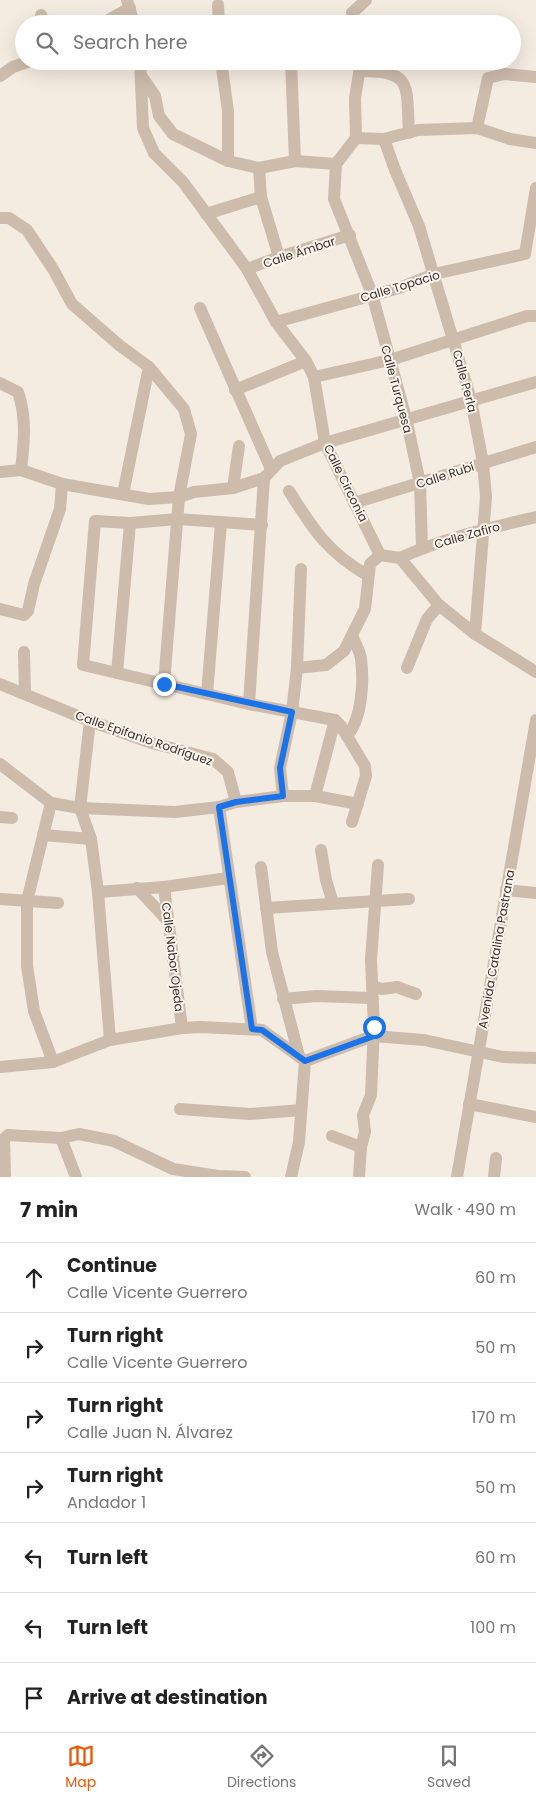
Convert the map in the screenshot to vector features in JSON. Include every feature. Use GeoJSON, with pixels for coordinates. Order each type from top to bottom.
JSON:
{"type":"FeatureCollection","features":[{"type":"Feature","properties":{"kind":"street"},"geometry":{"type":"LineString","coordinates":[[348,0],[353,15]]}},
{"type":"Feature","properties":{"kind":"street"},"geometry":{"type":"LineString","coordinates":[[356,15],[366,0]]}},
{"type":"Feature","properties":{"kind":"street"},"geometry":{"type":"LineString","coordinates":[[113,15],[128,4]]}},
{"type":"Feature","properties":{"kind":"street"},"geometry":{"type":"LineString","coordinates":[[218,5],[219,15]]}},
{"type":"Feature","properties":{"kind":"street"},"geometry":{"type":"LineString","coordinates":[[0,76],[15,66]]}},
{"type":"Feature","properties":{"kind":"street","name":"Calle Circonia"},"geometry":{"type":"LineString","coordinates":[[141,70],[142,128],[154,153],[183,182],[248,269],[276,322],[306,361],[314,377],[326,443],[380,554]]}},
{"type":"Feature","properties":{"kind":"street"},"geometry":{"type":"LineString","coordinates":[[222,70],[228,111],[228,161]]}},
{"type":"Feature","properties":{"kind":"street"},"geometry":{"type":"LineString","coordinates":[[292,70],[295,161]]}},
{"type":"Feature","properties":{"kind":"street"},"geometry":{"type":"LineString","coordinates":[[142,77],[155,96],[159,116],[173,134],[228,161],[258,168],[295,161],[336,164],[356,138],[354,98],[359,70]]}},
{"type":"Feature","properties":{"kind":"street"},"geometry":{"type":"LineString","coordinates":[[384,70],[401,79],[406,86],[409,132]]}},
{"type":"Feature","properties":{"kind":"street"},"geometry":{"type":"LineString","coordinates":[[477,128],[488,78],[504,74],[536,77]]}},
{"type":"Feature","properties":{"kind":"street"},"geometry":{"type":"LineString","coordinates":[[356,138],[384,139],[409,132],[477,128],[510,139],[536,142]]}},
{"type":"Feature","properties":{"kind":"street","name":"Calle Perla"},"geometry":{"type":"LineString","coordinates":[[384,139],[394,170],[419,226],[434,274],[471,400],[483,463],[486,497],[485,528],[475,634]]}},
{"type":"Feature","properties":{"kind":"street","name":"Calle Turquesa"},"geometry":{"type":"LineString","coordinates":[[336,164],[334,198],[372,294],[406,418],[420,483],[422,548]]}},
{"type":"Feature","properties":{"kind":"street"},"geometry":{"type":"LineString","coordinates":[[258,168],[261,198],[279,257]]}},
{"type":"Feature","properties":{"kind":"street"},"geometry":{"type":"LineString","coordinates":[[534,208],[536,188]]}},
{"type":"Feature","properties":{"kind":"street"},"geometry":{"type":"LineString","coordinates":[[206,214],[261,198]]}},
{"type":"Feature","properties":{"kind":"street","name":"Calle Topacio"},"geometry":{"type":"LineString","coordinates":[[276,322],[372,294],[400,288],[434,274],[525,254],[534,208]]}},
{"type":"Feature","properties":{"kind":"street"},"geometry":{"type":"LineString","coordinates":[[0,218],[8,218],[27,230],[53,269],[72,304],[119,345],[149,367],[184,409],[191,434],[179,497],[164,684]]}},
{"type":"Feature","properties":{"kind":"street","name":"Calle Ámbar"},"geometry":{"type":"LineString","coordinates":[[248,269],[279,257],[350,235]]}},
{"type":"Feature","properties":{"kind":"street"},"geometry":{"type":"LineString","coordinates":[[200,308],[235,390],[267,473],[249,704]]}},
{"type":"Feature","properties":{"kind":"street"},"geometry":{"type":"LineString","coordinates":[[314,377],[390,360],[527,316],[536,316]]}},
{"type":"Feature","properties":{"kind":"street"},"geometry":{"type":"LineString","coordinates":[[235,390],[306,361]]}},
{"type":"Feature","properties":{"kind":"street"},"geometry":{"type":"LineString","coordinates":[[123,494],[149,367]]}},
{"type":"Feature","properties":{"kind":"street"},"geometry":{"type":"LineString","coordinates":[[0,472],[21,470],[62,484],[149,499],[179,497],[194,492],[234,488],[267,473],[280,461],[326,443],[406,418],[536,382]]}},
{"type":"Feature","properties":{"kind":"street"},"geometry":{"type":"LineString","coordinates":[[0,383],[18,392],[24,407],[25,433],[21,470]]}},
{"type":"Feature","properties":{"kind":"street"},"geometry":{"type":"LineString","coordinates":[[234,488],[239,446]]}},
{"type":"Feature","properties":{"kind":"street","name":"Calle Rubí"},"geometry":{"type":"LineString","coordinates":[[354,503],[536,447]]}},
{"type":"Feature","properties":{"kind":"street"},"geometry":{"type":"LineString","coordinates":[[0,609],[24,615],[28,611],[34,584],[60,509],[62,484]]}},
{"type":"Feature","properties":{"kind":"street"},"geometry":{"type":"LineString","coordinates":[[289,491],[313,530],[330,549],[367,575]]}},
{"type":"Feature","properties":{"kind":"street","name":"Calle Zafiro"},"geometry":{"type":"LineString","coordinates":[[400,558],[422,548],[485,528],[536,517]]}},
{"type":"Feature","properties":{"kind":"street"},"geometry":{"type":"LineString","coordinates":[[262,525],[178,519],[130,523],[95,521],[83,665],[249,704],[335,720],[365,766],[366,776],[352,822]]}},
{"type":"Feature","properties":{"kind":"street"},"geometry":{"type":"LineString","coordinates":[[117,673],[130,523]]}},
{"type":"Feature","properties":{"kind":"street"},"geometry":{"type":"LineString","coordinates":[[207,694],[221,523]]}},
{"type":"Feature","properties":{"kind":"street"},"geometry":{"type":"LineString","coordinates":[[297,668],[326,665],[344,651],[365,609],[367,575],[370,564],[380,554],[400,558],[440,605],[475,634],[536,672]]}},
{"type":"Feature","properties":{"kind":"street"},"geometry":{"type":"LineString","coordinates":[[283,796],[280,768],[292,712],[297,668],[301,569]]}},
{"type":"Feature","properties":{"kind":"street"},"geometry":{"type":"LineString","coordinates":[[407,668],[427,619],[440,605]]}},
{"type":"Feature","properties":{"kind":"street"},"geometry":{"type":"LineString","coordinates":[[347,736],[354,726],[361,691],[361,658],[352,636]]}},
{"type":"Feature","properties":{"kind":"street"},"geometry":{"type":"LineString","coordinates":[[24,652],[26,694]]}},
{"type":"Feature","properties":{"kind":"street","name":"Calle Epifanio Rodríguez"},"geometry":{"type":"LineString","coordinates":[[0,684],[90,721],[152,743],[214,759],[228,772],[236,802]]}},
{"type":"Feature","properties":{"kind":"street"},"geometry":{"type":"LineString","coordinates":[[316,796],[335,720]]}},
{"type":"Feature","properties":{"kind":"street","name":"Avenida Catalina Pastrana"},"geometry":{"type":"LineString","coordinates":[[457,1177],[536,720]]}},
{"type":"Feature","properties":{"kind":"street"},"geometry":{"type":"LineString","coordinates":[[90,721],[80,808],[91,839],[98,892],[110,1040]]}},
{"type":"Feature","properties":{"kind":"street"},"geometry":{"type":"LineString","coordinates":[[0,764],[50,803],[80,808],[174,812],[219,807],[236,802],[283,796],[316,796],[358,804]]}},
{"type":"Feature","properties":{"kind":"street"},"geometry":{"type":"LineString","coordinates":[[50,803],[27,901],[27,966],[34,1011],[52,1062]]}},
{"type":"Feature","properties":{"kind":"street"},"geometry":{"type":"LineString","coordinates":[[219,807],[228,878],[252,1029]]}},
{"type":"Feature","properties":{"kind":"street"},"geometry":{"type":"LineString","coordinates":[[43,835],[91,839]]}},
{"type":"Feature","properties":{"kind":"street"},"geometry":{"type":"LineString","coordinates":[[321,850],[332,903]]}},
{"type":"Feature","properties":{"kind":"street"},"geometry":{"type":"LineString","coordinates":[[359,1177],[365,1132],[363,1115],[371,1095],[374,1036],[371,960],[378,865]]}},
{"type":"Feature","properties":{"kind":"street"},"geometry":{"type":"LineString","coordinates":[[261,867],[272,952],[283,1000],[302,1058],[299,1142],[292,1177]]}},
{"type":"Feature","properties":{"kind":"street"},"geometry":{"type":"LineString","coordinates":[[98,892],[164,887],[228,878]]}},
{"type":"Feature","properties":{"kind":"street","name":"Calle Nabor Ojeda"},"geometry":{"type":"LineString","coordinates":[[164,887],[182,1028]]}},
{"type":"Feature","properties":{"kind":"street"},"geometry":{"type":"LineString","coordinates":[[137,888],[168,921]]}},
{"type":"Feature","properties":{"kind":"street"},"geometry":{"type":"LineString","coordinates":[[506,890],[536,893]]}},
{"type":"Feature","properties":{"kind":"street"},"geometry":{"type":"LineString","coordinates":[[0,899],[58,903]]}},
{"type":"Feature","properties":{"kind":"street"},"geometry":{"type":"LineString","coordinates":[[266,908],[308,907],[332,903],[409,899]]}},
{"type":"Feature","properties":{"kind":"street"},"geometry":{"type":"LineString","coordinates":[[283,1000],[372,992],[397,987],[416,994]]}},
{"type":"Feature","properties":{"kind":"street"},"geometry":{"type":"LineString","coordinates":[[0,1067],[52,1062],[110,1040],[182,1028],[262,1030],[302,1058]]}},
{"type":"Feature","properties":{"kind":"street"},"geometry":{"type":"LineString","coordinates":[[302,1058],[374,1036],[424,1040],[502,1056],[536,1058]]}},
{"type":"Feature","properties":{"kind":"street"},"geometry":{"type":"LineString","coordinates":[[469,1104],[536,1117]]}},
{"type":"Feature","properties":{"kind":"street"},"geometry":{"type":"LineString","coordinates":[[180,1109],[250,1114],[301,1110]]}},
{"type":"Feature","properties":{"kind":"street"},"geometry":{"type":"LineString","coordinates":[[5,1177],[4,1139],[8,1135],[62,1138],[79,1134],[114,1141],[147,1155],[171,1173],[245,1177]]}},
{"type":"Feature","properties":{"kind":"street"},"geometry":{"type":"LineString","coordinates":[[332,1136],[362,1147]]}},
{"type":"Feature","properties":{"kind":"street"},"geometry":{"type":"LineString","coordinates":[[62,1138],[76,1177]]}},
{"type":"Feature","properties":{"kind":"street"},"geometry":{"type":"LineString","coordinates":[[494,1177],[496,1158]]}},
{"type":"Feature","properties":{"kind":"route"},"geometry":{"type":"LineString","coordinates":[[164,684],[292,712],[280,768],[283,796],[236,802],[219,807],[228,878],[252,1029],[262,1030],[305,1061],[374,1036],[374,1027]]}}]}
